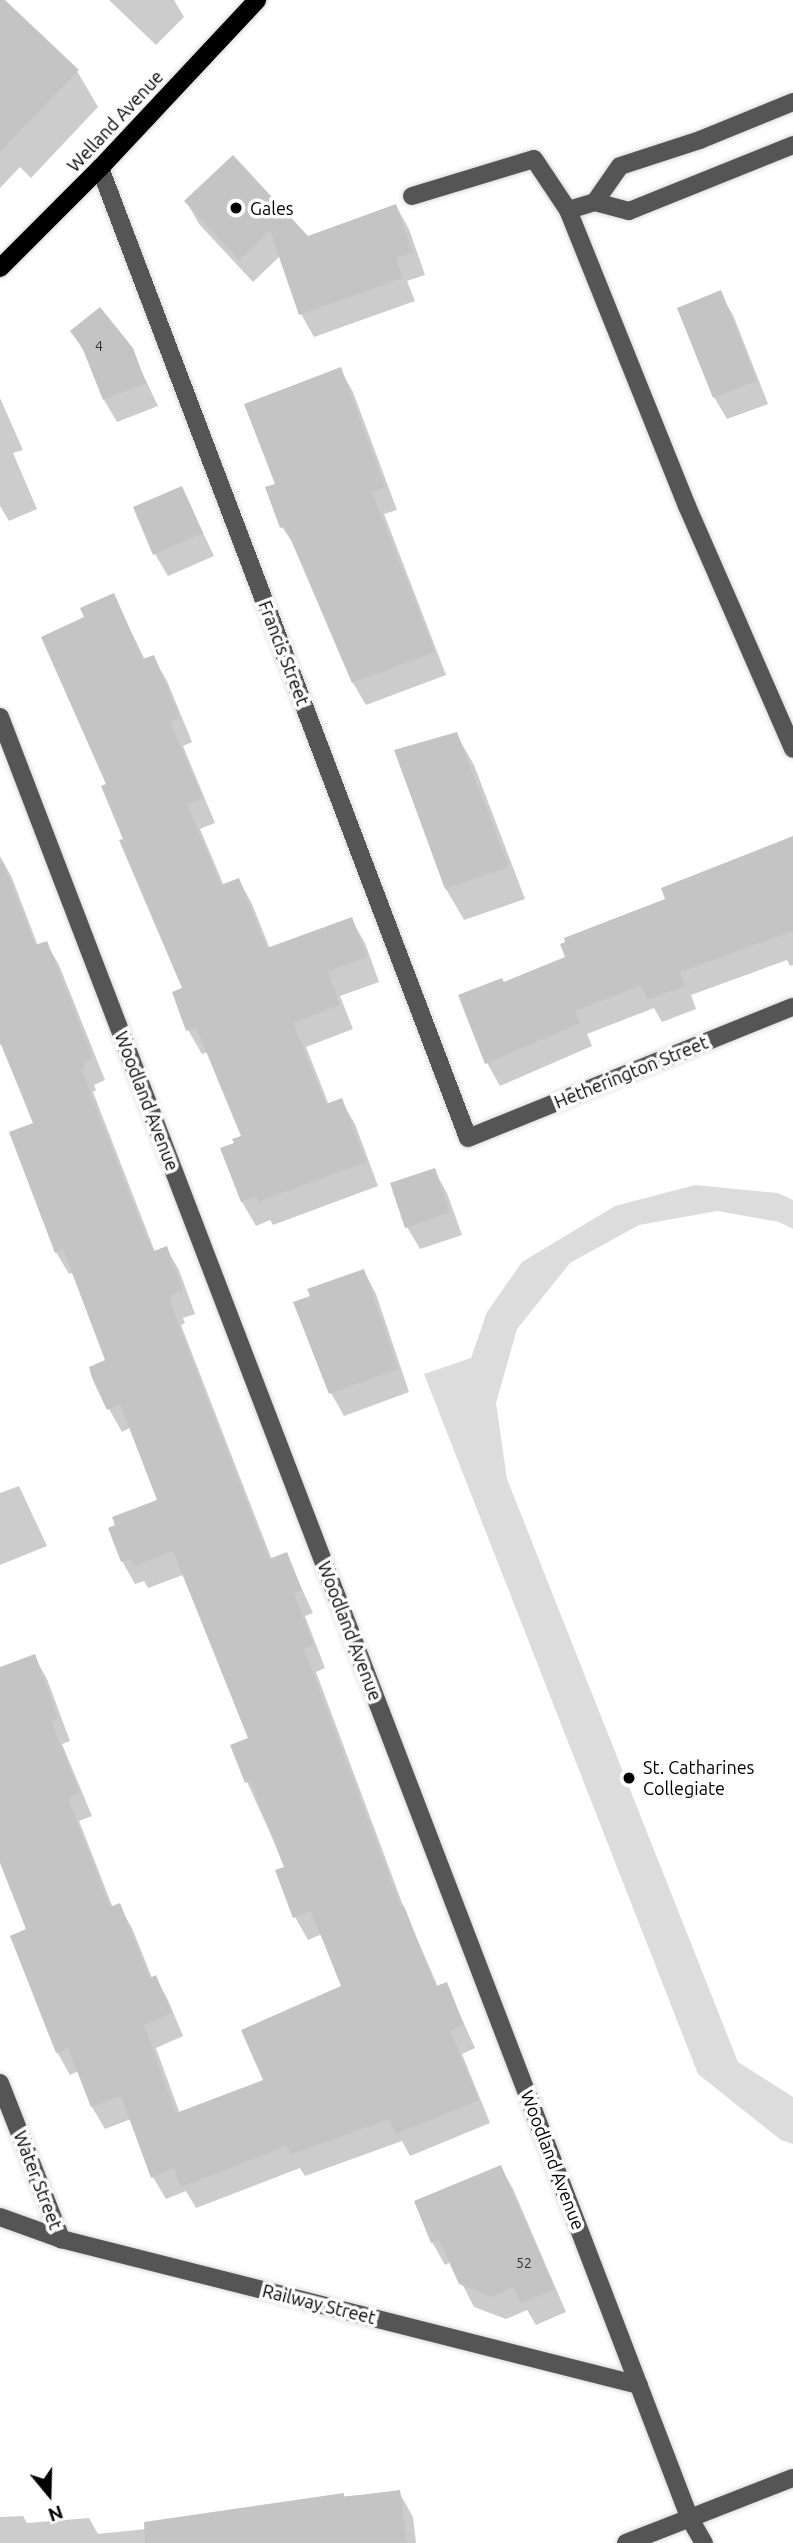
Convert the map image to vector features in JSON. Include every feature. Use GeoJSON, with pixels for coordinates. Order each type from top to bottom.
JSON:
{"type":"FeatureCollection","features":[{"type":"Feature","properties":{"kind":"main road","name":"Welland Avenue"},"geometry":{"type":"LineString","coordinates":[[0,268],[100,168],[257,0]]}},
{"type":"Feature","properties":{"kind":"street"},"geometry":{"type":"LineString","coordinates":[[594,202],[620,166],[700,140],[793,102]]}},
{"type":"Feature","properties":{"kind":"street"},"geometry":{"type":"LineString","coordinates":[[568,210],[594,202],[629,211],[793,145]]}},
{"type":"Feature","properties":{"kind":"street"},"geometry":{"type":"LineString","coordinates":[[412,196],[534,159],[568,210],[687,506],[793,749]]}},
{"type":"Feature","properties":{"kind":"street","name":"Francis Street"},"geometry":{"type":"LineString","coordinates":[[100,168],[468,1138]]}},
{"type":"Feature","properties":{"kind":"street","name":"Woodland Avenue"},"geometry":{"type":"LineString","coordinates":[[0,717],[690,2519],[704,2543]]}},
{"type":"Feature","properties":{"kind":"street","name":"Hetherington Street"},"geometry":{"type":"LineString","coordinates":[[468,1138],[793,1007]]}},
{"type":"Feature","properties":{"kind":"street","name":"Water Street"},"geometry":{"type":"LineString","coordinates":[[0,2082],[61,2239]]}},
{"type":"Feature","properties":{"kind":"street","name":"Railway Street"},"geometry":{"type":"LineString","coordinates":[[0,2217],[61,2239],[639,2385]]}},
{"type":"Feature","properties":{"kind":"street"},"geometry":{"type":"LineString","coordinates":[[626,2543],[793,2478]]}},
{"type":"Feature","properties":{"kind":"shaded area"},"geometry":{"type":"Polygon","coordinates":[[[695,1185],[778,1193],[793,1200],[793,1229],[779,1222],[717,1211],[639,1225],[570,1263],[517,1329],[496,1403],[507,1479],[738,2062],[793,2097],[793,2144],[781,2140],[698,2074],[424,1374],[471,1358],[487,1312],[522,1262],[615,1206],[695,1185]]]}},
{"type":"Feature","properties":{"kind":"building"},"geometry":{"type":"Polygon","coordinates":[[[0,0],[5,0],[79,70],[0,152],[0,0]]]}},
{"type":"Feature","properties":{"kind":"building"},"geometry":{"type":"Polygon","coordinates":[[[233,155],[308,236],[396,204],[413,252],[396,258],[403,278],[299,315],[270,231],[239,260],[184,201],[233,155]]]}},
{"type":"Feature","properties":{"kind":"building"},"geometry":{"type":"Polygon","coordinates":[[[721,290],[757,381],[713,398],[677,308],[721,290]]]}},
{"type":"Feature","properties":{"kind":"building"},"geometry":{"type":"Polygon","coordinates":[[[100,307],[133,348],[146,383],[103,400],[82,347],[70,331],[100,307]]]}},
{"type":"Feature","properties":{"kind":"building"},"geometry":{"type":"Polygon","coordinates":[[[341,367],[385,487],[372,492],[435,652],[352,683],[285,526],[280,528],[265,487],[275,484],[244,404],[341,367]]]}},
{"type":"Feature","properties":{"kind":"building"},"geometry":{"type":"Polygon","coordinates":[[[182,486],[203,533],[153,555],[133,507],[182,486]]]}},
{"type":"Feature","properties":{"kind":"building"},"geometry":{"type":"Polygon","coordinates":[[[114,593],[143,659],[154,655],[180,718],[170,722],[203,798],[187,804],[221,885],[239,878],[267,948],[352,917],[367,957],[328,971],[340,1005],[293,1023],[326,1104],[342,1098],[366,1162],[258,1202],[256,1196],[241,1202],[220,1148],[234,1143],[232,1139],[241,1136],[196,1027],[186,1031],[172,992],[182,988],[119,840],[123,839],[101,786],[106,784],[41,637],[84,617],[80,608],[114,593]]]}},
{"type":"Feature","properties":{"kind":"building"},"geometry":{"type":"Polygon","coordinates":[[[457,732],[509,867],[445,889],[394,750],[457,732]]]}},
{"type":"Feature","properties":{"kind":"building"},"geometry":{"type":"Polygon","coordinates":[[[793,836],[793,931],[680,972],[685,986],[647,1000],[642,985],[575,1011],[580,1023],[485,1064],[458,995],[502,978],[504,982],[565,957],[560,944],[565,942],[564,938],[665,899],[661,888],[793,836]]]}},
{"type":"Feature","properties":{"kind":"building"},"geometry":{"type":"Polygon","coordinates":[[[3,862],[35,945],[47,941],[93,1058],[83,1062],[85,1067],[81,1069],[148,1241],[154,1251],[167,1246],[183,1291],[171,1295],[173,1301],[170,1302],[269,1559],[287,1552],[302,1590],[294,1593],[314,1645],[304,1649],[401,1907],[404,1906],[436,1986],[447,1982],[464,2025],[450,2031],[479,2100],[396,2134],[389,2119],[290,2155],[287,2146],[181,2187],[174,2168],[151,2178],[121,2096],[91,2107],[68,2048],[56,2053],[10,1936],[26,1929],[0,1863],[0,1667],[35,1654],[58,1718],[51,1721],[80,1793],[68,1798],[110,1907],[120,1903],[150,1978],[156,1975],[172,2013],[144,2025],[176,2113],[263,2080],[241,2030],[341,1986],[311,1911],[293,1918],[275,1870],[284,1867],[250,1781],[245,1783],[230,1745],[248,1738],[173,1551],[134,1566],[131,1559],[121,1562],[108,1528],[115,1525],[112,1517],[157,1500],[120,1404],[107,1410],[92,1378],[89,1367],[105,1360],[63,1249],[55,1253],[9,1132],[33,1123],[0,1042],[0,863],[3,862]]]}},
{"type":"Feature","properties":{"kind":"building"},"geometry":{"type":"Polygon","coordinates":[[[435,1168],[450,1212],[405,1228],[390,1183],[435,1168]]]}},
{"type":"Feature","properties":{"kind":"building"},"geometry":{"type":"Polygon","coordinates":[[[364,1269],[398,1369],[329,1394],[293,1302],[310,1296],[307,1289],[364,1269]]]}},
{"type":"Feature","properties":{"kind":"building"},"geometry":{"type":"Polygon","coordinates":[[[501,2165],[555,2289],[521,2304],[514,2287],[492,2297],[459,2284],[439,2240],[431,2243],[414,2201],[501,2165]]]}},
{"type":"Feature","properties":{"kind":"building"},"geometry":{"type":"Polygon","coordinates":[[[400,2490],[407,2543],[145,2543],[144,2522],[344,2493],[344,2497],[400,2490]]]}},
{"type":"Feature","properties":{"kind":"place","name":"Gales"},"geometry":{"type":"Point","coordinates":[236,208]}},
{"type":"Feature","properties":{"kind":"place","name":"St. Catharines Collegiate"},"geometry":{"type":"Point","coordinates":[629,1778]}}]}
